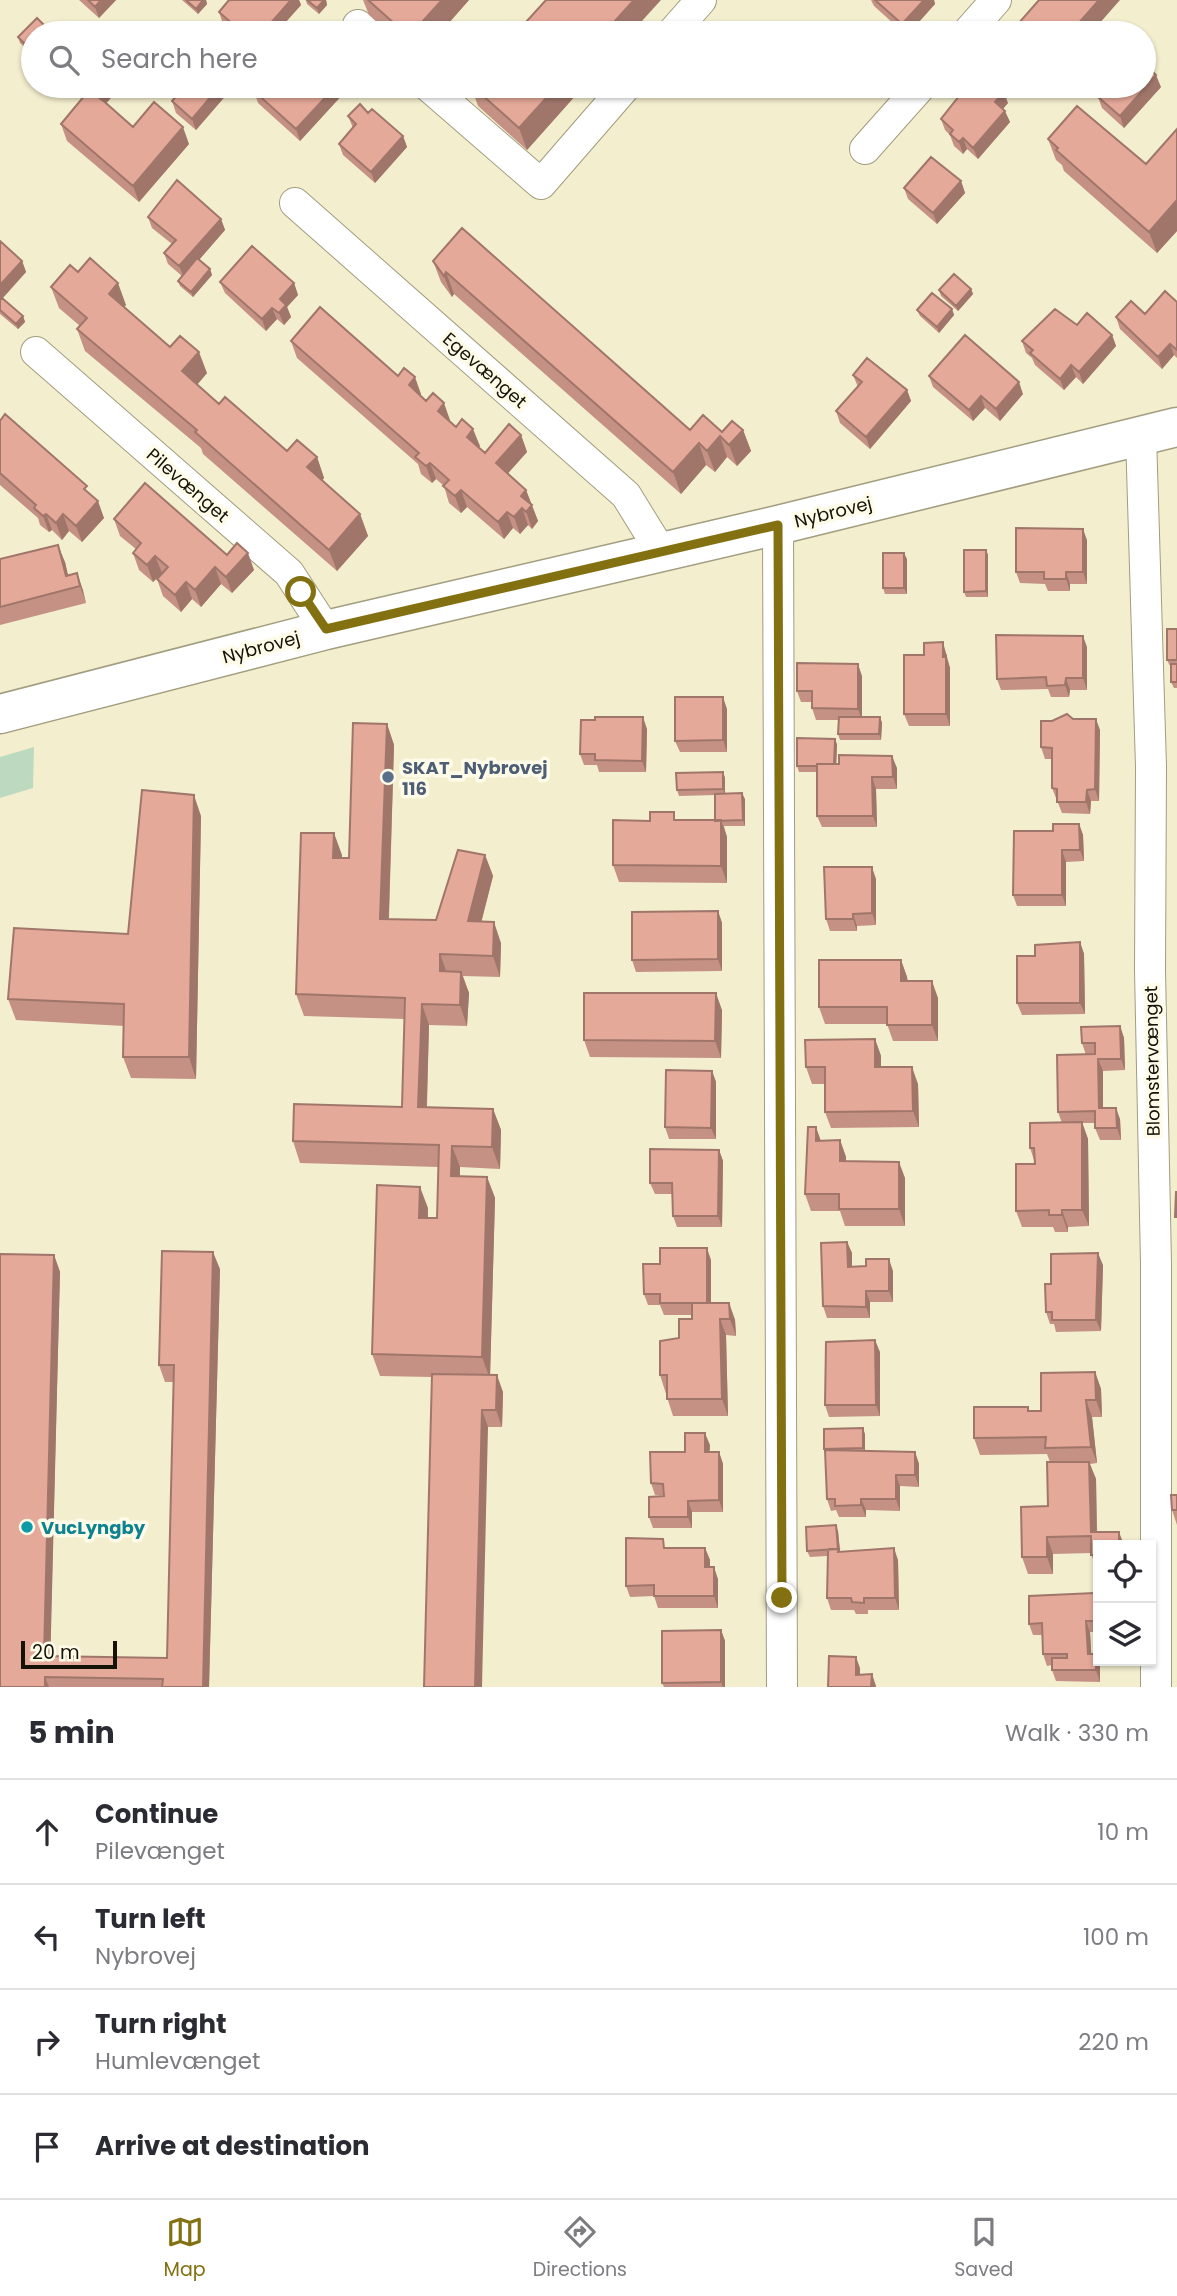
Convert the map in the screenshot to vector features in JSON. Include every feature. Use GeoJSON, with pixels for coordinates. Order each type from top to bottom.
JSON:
{"type":"FeatureCollection","features":[{"type":"Feature","properties":{"kind":"main road","name":"Nybrovej"},"geometry":{"type":"LineString","coordinates":[[0,714],[326,629],[778,525],[1159,431]]}},
{"type":"Feature","properties":{"kind":"street"},"geometry":{"type":"LineString","coordinates":[[683,21],[701,0]]}},
{"type":"Feature","properties":{"kind":"street"},"geometry":{"type":"LineString","coordinates":[[978,21],[996,0]]}},
{"type":"Feature","properties":{"kind":"street"},"geometry":{"type":"LineString","coordinates":[[442,98],[541,184],[616,98]]}},
{"type":"Feature","properties":{"kind":"street"},"geometry":{"type":"LineString","coordinates":[[865,149],[910,98]]}},
{"type":"Feature","properties":{"kind":"street","name":"Egevænget"},"geometry":{"type":"LineString","coordinates":[[295,203],[625,495],[660,550]]}},
{"type":"Feature","properties":{"kind":"street","name":"Pilevænget"},"geometry":{"type":"LineString","coordinates":[[36,352],[289,573],[326,629]]}},
{"type":"Feature","properties":{"kind":"street","name":"Blomstervænget"},"geometry":{"type":"LineString","coordinates":[[1156,1687],[1156,1264],[1150,970],[1151,767],[1143,495],[1159,431]]}},
{"type":"Feature","properties":{"kind":"street"},"geometry":{"type":"LineString","coordinates":[[778,525],[782,1687]]}},
{"type":"Feature","properties":{"kind":"green space"},"geometry":{"type":"Polygon","coordinates":[[[34,747],[33,788],[0,798],[0,757],[34,747]]]}},
{"type":"Feature","properties":{"kind":"building"},"geometry":{"type":"Polygon","coordinates":[[[88,0],[101,0],[95,7],[88,0]]]}},
{"type":"Feature","properties":{"kind":"building"},"geometry":{"type":"Polygon","coordinates":[[[186,0],[203,0],[196,9],[186,0]]]}},
{"type":"Feature","properties":{"kind":"building"},"geometry":{"type":"Polygon","coordinates":[[[229,0],[291,0],[273,21],[229,21],[219,12],[229,0]]]}},
{"type":"Feature","properties":{"kind":"building"},"geometry":{"type":"Polygon","coordinates":[[[307,0],[324,0],[317,8],[307,0]]]}},
{"type":"Feature","properties":{"kind":"building"},"geometry":{"type":"Polygon","coordinates":[[[368,0],[442,0],[423,21],[392,21],[368,0]]]}},
{"type":"Feature","properties":{"kind":"building"},"geometry":{"type":"Polygon","coordinates":[[[546,0],[634,0],[615,21],[527,21],[546,0]]]}},
{"type":"Feature","properties":{"kind":"building"},"geometry":{"type":"Polygon","coordinates":[[[875,0],[924,0],[905,21],[899,21],[875,0]]]}},
{"type":"Feature","properties":{"kind":"building"},"geometry":{"type":"Polygon","coordinates":[[[1039,0],[1099,0],[1081,21],[1021,21],[1039,0]]]}},
{"type":"Feature","properties":{"kind":"building"},"geometry":{"type":"Polygon","coordinates":[[[83,98],[100,98],[133,127],[154,102],[183,127],[133,186],[61,124],[83,98]]]}},
{"type":"Feature","properties":{"kind":"building"},"geometry":{"type":"Polygon","coordinates":[[[175,98],[210,98],[192,119],[172,101],[175,98]]]}},
{"type":"Feature","properties":{"kind":"building"},"geometry":{"type":"Polygon","coordinates":[[[262,98],[325,98],[296,129],[262,98]]]}},
{"type":"Feature","properties":{"kind":"building"},"geometry":{"type":"Polygon","coordinates":[[[485,98],[546,98],[519,128],[485,98]]]}},
{"type":"Feature","properties":{"kind":"building"},"geometry":{"type":"Polygon","coordinates":[[[958,98],[999,98],[995,102],[1005,111],[973,148],[963,138],[959,142],[950,134],[953,130],[941,119],[958,98]]]}},
{"type":"Feature","properties":{"kind":"building"},"geometry":{"type":"Polygon","coordinates":[[[1099,98],[1136,98],[1120,116],[1099,98]]]}},
{"type":"Feature","properties":{"kind":"building"},"geometry":{"type":"Polygon","coordinates":[[[360,104],[368,113],[372,109],[403,136],[371,172],[339,144],[356,124],[348,116],[360,104]]]}},
{"type":"Feature","properties":{"kind":"building"},"geometry":{"type":"Polygon","coordinates":[[[1077,106],[1146,164],[1177,129],[1177,200],[1149,232],[1056,150],[1058,148],[1048,139],[1077,106]]]}},
{"type":"Feature","properties":{"kind":"building"},"geometry":{"type":"Polygon","coordinates":[[[931,157],[961,181],[933,213],[904,188],[931,157]]]}},
{"type":"Feature","properties":{"kind":"building"},"geometry":{"type":"Polygon","coordinates":[[[177,180],[221,219],[179,266],[164,253],[176,240],[148,217],[177,180]]]}},
{"type":"Feature","properties":{"kind":"building"},"geometry":{"type":"Polygon","coordinates":[[[462,228],[690,430],[703,415],[722,432],[732,421],[743,430],[729,445],[720,436],[707,451],[699,443],[673,472],[446,272],[444,276],[433,261],[462,228]]]}},
{"type":"Feature","properties":{"kind":"building"},"geometry":{"type":"Polygon","coordinates":[[[0,241],[22,261],[0,285],[0,241]]]}},
{"type":"Feature","properties":{"kind":"building"},"geometry":{"type":"Polygon","coordinates":[[[252,246],[294,283],[280,299],[286,305],[279,313],[272,308],[262,319],[220,282],[252,246]]]}},
{"type":"Feature","properties":{"kind":"building"},"geometry":{"type":"Polygon","coordinates":[[[90,258],[118,283],[109,294],[170,347],[180,336],[199,352],[182,371],[219,404],[225,397],[287,451],[297,440],[317,457],[307,467],[360,514],[329,550],[195,432],[197,430],[77,329],[87,318],[51,287],[70,265],[78,272],[90,258]]]}},
{"type":"Feature","properties":{"kind":"building"},"geometry":{"type":"Polygon","coordinates":[[[197,258],[210,269],[191,292],[178,281],[197,258]]]}},
{"type":"Feature","properties":{"kind":"building"},"geometry":{"type":"Polygon","coordinates":[[[954,274],[971,289],[956,306],[939,290],[954,274]]]}},
{"type":"Feature","properties":{"kind":"building"},"geometry":{"type":"Polygon","coordinates":[[[1165,291],[1177,302],[1177,350],[1170,344],[1158,357],[1116,317],[1131,301],[1145,314],[1165,291]]]}},
{"type":"Feature","properties":{"kind":"building"},"geometry":{"type":"Polygon","coordinates":[[[932,293],[952,309],[937,327],[917,310],[932,293]]]}},
{"type":"Feature","properties":{"kind":"building"},"geometry":{"type":"Polygon","coordinates":[[[2,298],[23,316],[16,324],[0,310],[2,298]]]}},
{"type":"Feature","properties":{"kind":"building"},"geometry":{"type":"Polygon","coordinates":[[[320,307],[398,376],[404,368],[415,377],[409,385],[426,401],[433,393],[444,403],[438,411],[456,427],[462,419],[473,429],[467,437],[485,453],[509,424],[521,435],[496,463],[526,490],[521,496],[532,505],[526,512],[522,508],[514,517],[507,512],[498,522],[461,490],[455,496],[443,486],[449,480],[430,463],[426,466],[415,457],[419,453],[291,341],[320,307]]]}},
{"type":"Feature","properties":{"kind":"building"},"geometry":{"type":"Polygon","coordinates":[[[1055,309],[1077,325],[1087,313],[1112,335],[1079,372],[1071,365],[1060,379],[1030,353],[1033,350],[1022,341],[1055,309]]]}},
{"type":"Feature","properties":{"kind":"building"},"geometry":{"type":"Polygon","coordinates":[[[965,335],[1019,382],[996,409],[981,396],[969,410],[929,376],[965,335]]]}},
{"type":"Feature","properties":{"kind":"building"},"geometry":{"type":"Polygon","coordinates":[[[867,358],[907,390],[866,437],[836,411],[862,382],[853,375],[867,358]]]}},
{"type":"Feature","properties":{"kind":"building"},"geometry":{"type":"Polygon","coordinates":[[[5,414],[87,486],[84,489],[98,501],[76,526],[63,514],[56,523],[46,514],[43,516],[34,508],[36,505],[0,473],[0,421],[5,414]]]}},
{"type":"Feature","properties":{"kind":"building"},"geometry":{"type":"Polygon","coordinates":[[[145,483],[227,555],[237,543],[248,553],[226,577],[215,567],[195,590],[186,582],[175,595],[157,579],[168,567],[155,556],[147,565],[133,553],[141,543],[114,519],[145,483]]]}},
{"type":"Feature","properties":{"kind":"building"},"geometry":{"type":"Polygon","coordinates":[[[1016,528],[1083,529],[1083,572],[1066,572],[1066,579],[1044,579],[1044,572],[1016,572],[1016,528]]]}},
{"type":"Feature","properties":{"kind":"building"},"geometry":{"type":"Polygon","coordinates":[[[58,545],[66,576],[77,573],[80,586],[0,607],[0,559],[58,545]]]}},
{"type":"Feature","properties":{"kind":"building"},"geometry":{"type":"Polygon","coordinates":[[[964,550],[986,550],[986,591],[964,592],[964,550]]]}},
{"type":"Feature","properties":{"kind":"building"},"geometry":{"type":"Polygon","coordinates":[[[883,553],[904,553],[904,588],[883,588],[883,553]]]}},
{"type":"Feature","properties":{"kind":"building"},"geometry":{"type":"Polygon","coordinates":[[[1167,629],[1177,629],[1177,660],[1167,660],[1167,629]]]}},
{"type":"Feature","properties":{"kind":"building"},"geometry":{"type":"Polygon","coordinates":[[[996,635],[1083,636],[1083,678],[1066,678],[1065,685],[1047,686],[1046,677],[997,679],[996,635]]]}},
{"type":"Feature","properties":{"kind":"building"},"geometry":{"type":"Polygon","coordinates":[[[943,642],[943,657],[946,657],[946,714],[904,714],[904,655],[924,655],[924,643],[943,642]]]}},
{"type":"Feature","properties":{"kind":"building"},"geometry":{"type":"Polygon","coordinates":[[[797,663],[858,664],[858,709],[812,708],[812,691],[797,691],[797,663]]]}},
{"type":"Feature","properties":{"kind":"building"},"geometry":{"type":"Polygon","coordinates":[[[1171,664],[1177,664],[1177,682],[1171,682],[1171,664]]]}},
{"type":"Feature","properties":{"kind":"building"},"geometry":{"type":"Polygon","coordinates":[[[675,697],[723,697],[723,740],[675,741],[675,697]]]}},
{"type":"Feature","properties":{"kind":"building"},"geometry":{"type":"Polygon","coordinates":[[[1067,714],[1073,719],[1096,719],[1095,789],[1087,790],[1086,802],[1057,802],[1057,789],[1052,788],[1052,748],[1041,747],[1041,721],[1052,721],[1067,714]]]}},
{"type":"Feature","properties":{"kind":"building"},"geometry":{"type":"Polygon","coordinates":[[[595,717],[643,717],[642,761],[595,760],[595,754],[580,754],[581,720],[595,720],[595,717]]]}},
{"type":"Feature","properties":{"kind":"building"},"geometry":{"type":"Polygon","coordinates":[[[839,717],[880,717],[879,734],[838,734],[839,717]]]}},
{"type":"Feature","properties":{"kind":"building"},"geometry":{"type":"Polygon","coordinates":[[[353,723],[387,724],[380,919],[436,920],[458,850],[485,855],[468,921],[494,922],[493,956],[440,954],[440,971],[461,972],[460,1005],[422,1004],[418,1107],[493,1109],[492,1147],[452,1146],[451,1176],[487,1177],[482,1357],[372,1354],[377,1185],[420,1187],[419,1218],[437,1218],[439,1145],[293,1141],[294,1104],[402,1107],[405,998],[296,994],[301,833],[334,833],[333,858],[349,858],[353,723]]]}},
{"type":"Feature","properties":{"kind":"building"},"geometry":{"type":"Polygon","coordinates":[[[797,738],[835,739],[834,764],[797,766],[797,738]]]}},
{"type":"Feature","properties":{"kind":"building"},"geometry":{"type":"Polygon","coordinates":[[[839,755],[892,756],[893,777],[872,777],[873,816],[817,816],[817,764],[839,764],[839,755]]]}},
{"type":"Feature","properties":{"kind":"building"},"geometry":{"type":"Polygon","coordinates":[[[723,772],[723,789],[677,790],[676,773],[723,772]]]}},
{"type":"Feature","properties":{"kind":"building"},"geometry":{"type":"Polygon","coordinates":[[[142,790],[194,795],[189,1057],[123,1057],[124,1004],[8,999],[14,928],[128,934],[142,790]]]}},
{"type":"Feature","properties":{"kind":"building"},"geometry":{"type":"Polygon","coordinates":[[[742,793],[743,820],[715,821],[715,794],[742,793]]]}},
{"type":"Feature","properties":{"kind":"building"},"geometry":{"type":"Polygon","coordinates":[[[650,812],[674,812],[674,820],[721,820],[721,866],[613,865],[613,820],[650,821],[650,812]]]}},
{"type":"Feature","properties":{"kind":"building"},"geometry":{"type":"Polygon","coordinates":[[[1053,824],[1079,824],[1080,850],[1062,850],[1062,895],[1013,895],[1014,831],[1053,831],[1053,824]]]}},
{"type":"Feature","properties":{"kind":"building"},"geometry":{"type":"Polygon","coordinates":[[[824,867],[872,867],[872,913],[853,914],[853,919],[826,919],[824,867]]]}},
{"type":"Feature","properties":{"kind":"building"},"geometry":{"type":"Polygon","coordinates":[[[718,911],[718,959],[632,960],[632,912],[718,911]]]}},
{"type":"Feature","properties":{"kind":"building"},"geometry":{"type":"Polygon","coordinates":[[[1080,942],[1080,1003],[1017,1003],[1017,956],[1035,956],[1035,945],[1080,942]]]}},
{"type":"Feature","properties":{"kind":"building"},"geometry":{"type":"Polygon","coordinates":[[[819,960],[901,960],[901,981],[932,981],[932,1025],[887,1025],[887,1007],[819,1007],[819,960]]]}},
{"type":"Feature","properties":{"kind":"building"},"geometry":{"type":"Polygon","coordinates":[[[584,993],[716,993],[715,1041],[584,1040],[584,993]]]}},
{"type":"Feature","properties":{"kind":"building"},"geometry":{"type":"Polygon","coordinates":[[[1120,1026],[1121,1059],[1098,1059],[1099,1108],[1116,1108],[1117,1128],[1095,1128],[1095,1111],[1058,1112],[1057,1055],[1095,1054],[1095,1043],[1082,1043],[1081,1027],[1120,1026]]]}},
{"type":"Feature","properties":{"kind":"building"},"geometry":{"type":"Polygon","coordinates":[[[875,1039],[875,1067],[912,1067],[913,1111],[825,1112],[825,1067],[806,1067],[805,1040],[875,1039]]]}},
{"type":"Feature","properties":{"kind":"building"},"geometry":{"type":"Polygon","coordinates":[[[666,1070],[712,1071],[711,1128],[665,1127],[666,1070]]]}},
{"type":"Feature","properties":{"kind":"building"},"geometry":{"type":"Polygon","coordinates":[[[1082,1122],[1082,1210],[1062,1210],[1062,1215],[1049,1215],[1049,1210],[1016,1211],[1016,1164],[1035,1164],[1034,1148],[1030,1148],[1030,1123],[1082,1122]]]}},
{"type":"Feature","properties":{"kind":"building"},"geometry":{"type":"Polygon","coordinates":[[[808,1127],[816,1127],[816,1141],[840,1140],[840,1161],[899,1162],[899,1209],[839,1209],[839,1194],[805,1194],[808,1127]]]}},
{"type":"Feature","properties":{"kind":"building"},"geometry":{"type":"Polygon","coordinates":[[[650,1149],[719,1150],[718,1216],[673,1216],[672,1183],[650,1183],[650,1149]]]}},
{"type":"Feature","properties":{"kind":"building"},"geometry":{"type":"Polygon","coordinates":[[[1176,1192],[1177,1217],[1175,1217],[1176,1192]]]}},
{"type":"Feature","properties":{"kind":"building"},"geometry":{"type":"Polygon","coordinates":[[[847,1242],[848,1267],[866,1266],[866,1259],[889,1259],[889,1291],[866,1291],[866,1307],[823,1306],[821,1243],[847,1242]]]}},
{"type":"Feature","properties":{"kind":"building"},"geometry":{"type":"Polygon","coordinates":[[[660,1248],[707,1248],[707,1303],[660,1303],[660,1294],[644,1294],[643,1264],[660,1264],[660,1248]]]}},
{"type":"Feature","properties":{"kind":"building","name":"VucLyngby"},"geometry":{"type":"Polygon","coordinates":[[[162,1251],[213,1252],[203,1687],[162,1687],[163,1679],[45,1677],[45,1687],[0,1687],[0,1254],[54,1255],[44,1656],[167,1658],[174,1365],[159,1365],[162,1251]]]}},
{"type":"Feature","properties":{"kind":"building"},"geometry":{"type":"Polygon","coordinates":[[[1098,1253],[1096,1320],[1052,1320],[1052,1312],[1046,1312],[1045,1284],[1051,1284],[1051,1254],[1098,1253]]]}},
{"type":"Feature","properties":{"kind":"building"},"geometry":{"type":"Polygon","coordinates":[[[692,1303],[729,1303],[730,1319],[720,1319],[722,1399],[667,1399],[667,1375],[660,1375],[660,1341],[679,1338],[679,1319],[692,1319],[692,1303]]]}},
{"type":"Feature","properties":{"kind":"building"},"geometry":{"type":"Polygon","coordinates":[[[875,1340],[876,1405],[825,1405],[826,1342],[875,1340]]]}},
{"type":"Feature","properties":{"kind":"building"},"geometry":{"type":"Polygon","coordinates":[[[1095,1372],[1096,1400],[1086,1400],[1091,1447],[1045,1448],[1046,1437],[974,1438],[974,1407],[1028,1407],[1028,1411],[1041,1411],[1041,1373],[1095,1372]]]}},
{"type":"Feature","properties":{"kind":"building"},"geometry":{"type":"Polygon","coordinates":[[[432,1374],[497,1375],[496,1410],[482,1410],[475,1687],[424,1687],[432,1374]]]}},
{"type":"Feature","properties":{"kind":"building"},"geometry":{"type":"Polygon","coordinates":[[[863,1428],[863,1448],[824,1449],[824,1429],[863,1428]]]}},
{"type":"Feature","properties":{"kind":"building"},"geometry":{"type":"Polygon","coordinates":[[[685,1433],[705,1433],[705,1452],[719,1452],[719,1500],[688,1501],[688,1517],[649,1517],[649,1497],[664,1496],[663,1484],[651,1483],[650,1452],[685,1452],[685,1433]]]}},
{"type":"Feature","properties":{"kind":"building"},"geometry":{"type":"Polygon","coordinates":[[[825,1450],[915,1452],[915,1475],[896,1475],[896,1499],[861,1499],[861,1505],[835,1506],[835,1499],[827,1499],[825,1450]]]}},
{"type":"Feature","properties":{"kind":"building"},"geometry":{"type":"Polygon","coordinates":[[[1047,1462],[1089,1462],[1091,1532],[1119,1532],[1119,1540],[1093,1540],[1091,1555],[1091,1536],[1047,1537],[1047,1557],[1022,1557],[1021,1507],[1048,1506],[1047,1462]]]}},
{"type":"Feature","properties":{"kind":"building"},"geometry":{"type":"Polygon","coordinates":[[[1171,1495],[1177,1495],[1177,1510],[1172,1510],[1171,1495]]]}},
{"type":"Feature","properties":{"kind":"building"},"geometry":{"type":"Polygon","coordinates":[[[836,1525],[838,1549],[807,1551],[806,1527],[836,1525]]]}},
{"type":"Feature","properties":{"kind":"building"},"geometry":{"type":"Polygon","coordinates":[[[626,1538],[663,1539],[664,1548],[705,1548],[705,1567],[714,1567],[714,1596],[654,1596],[654,1585],[626,1586],[626,1538]]]}},
{"type":"Feature","properties":{"kind":"building"},"geometry":{"type":"Polygon","coordinates":[[[894,1548],[895,1598],[864,1598],[864,1603],[852,1602],[851,1598],[827,1598],[829,1549],[839,1549],[838,1552],[894,1548]]]}},
{"type":"Feature","properties":{"kind":"building"},"geometry":{"type":"Polygon","coordinates":[[[1093,1593],[1093,1621],[1086,1621],[1088,1654],[1093,1654],[1093,1666],[1096,1666],[1096,1670],[1052,1670],[1052,1658],[1067,1658],[1067,1654],[1043,1654],[1042,1623],[1029,1624],[1029,1596],[1093,1593]]]}},
{"type":"Feature","properties":{"kind":"building"},"geometry":{"type":"Polygon","coordinates":[[[721,1630],[721,1682],[662,1683],[662,1631],[721,1630]]]}},
{"type":"Feature","properties":{"kind":"building"},"geometry":{"type":"Polygon","coordinates":[[[829,1656],[856,1657],[856,1675],[872,1674],[871,1687],[828,1687],[829,1656]]]}},
{"type":"Feature","properties":{"kind":"place","name":"SKAT_Nybrovej 116"},"geometry":{"type":"Point","coordinates":[388,777]}},
{"type":"Feature","properties":{"kind":"place","name":"VucLyngby"},"geometry":{"type":"Point","coordinates":[27,1527]}},
{"type":"Feature","properties":{"kind":"route"},"geometry":{"type":"LineString","coordinates":[[301,592],[326,629],[778,525],[782,1598]]}}]}
